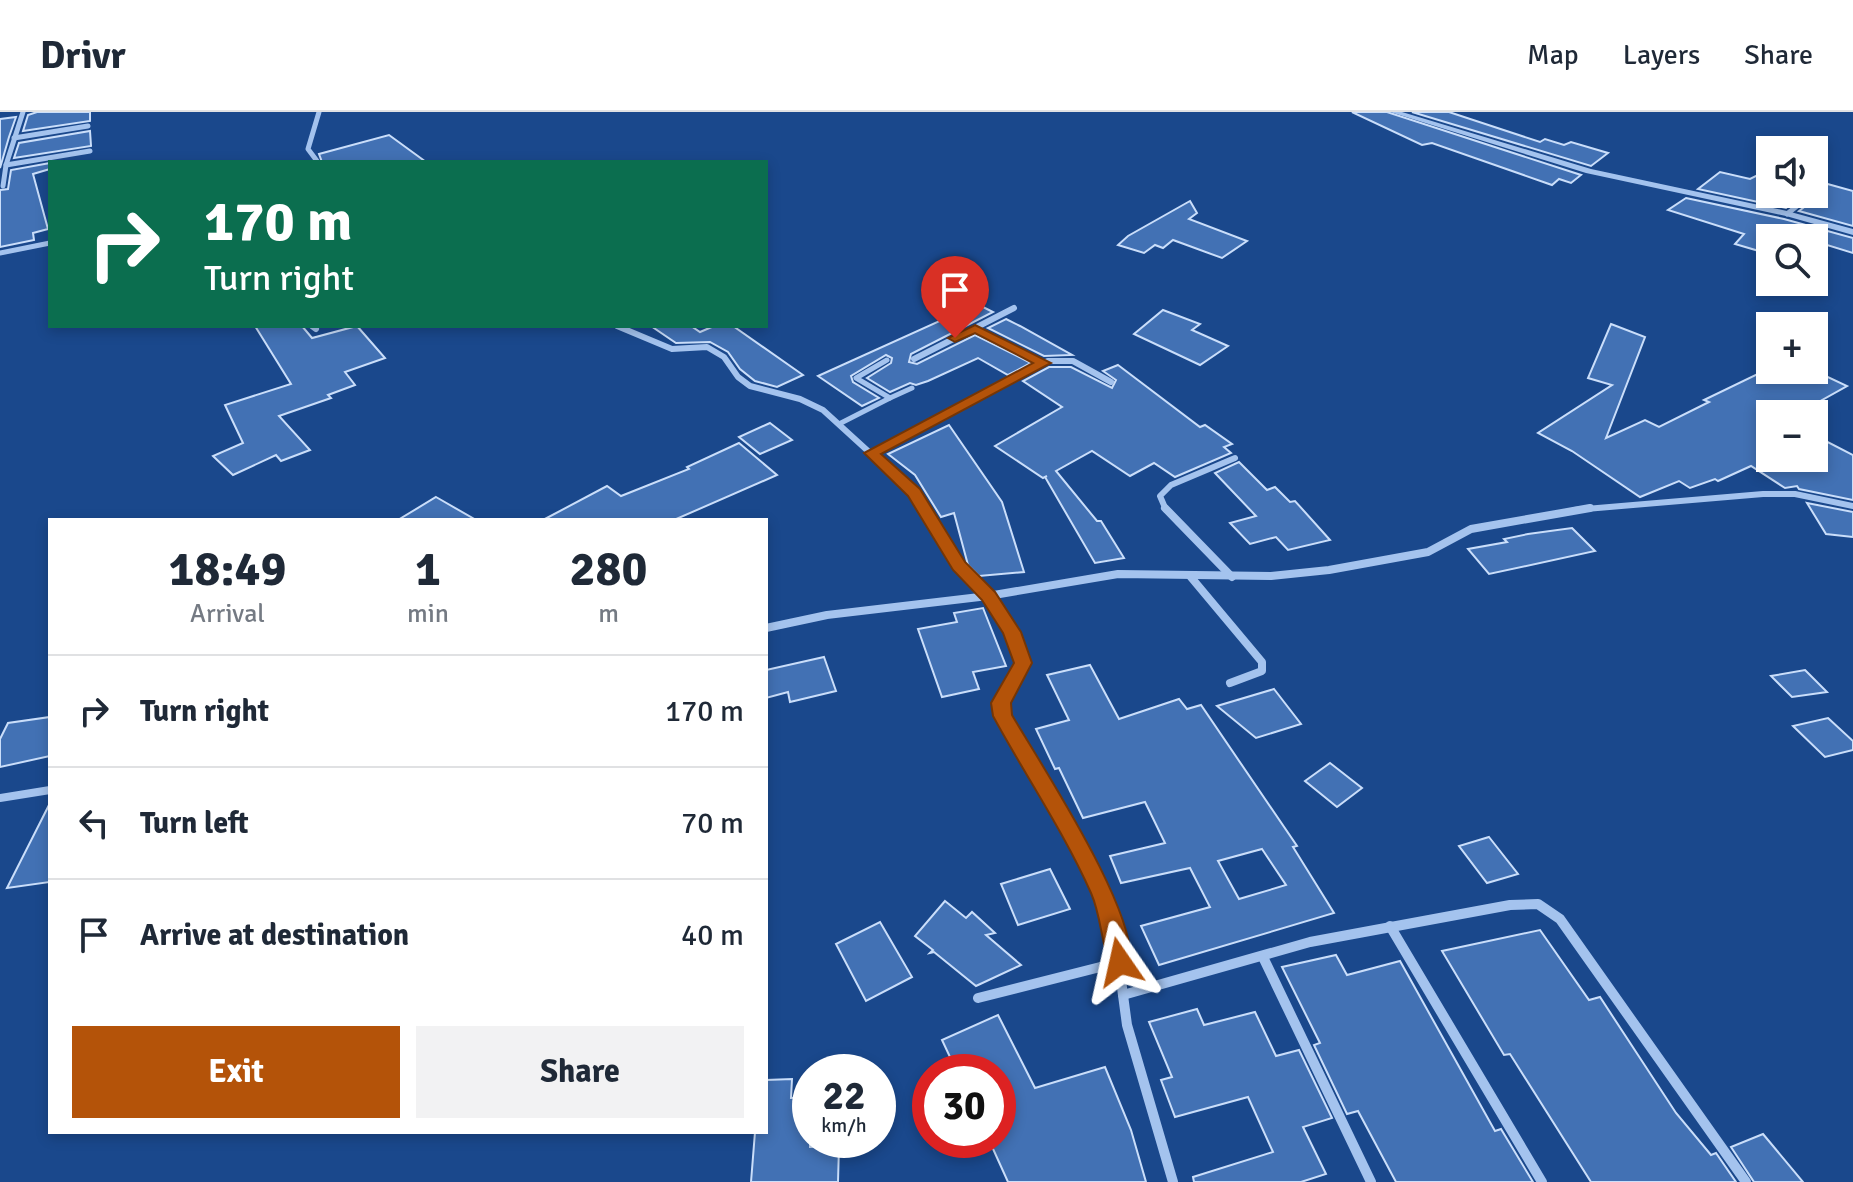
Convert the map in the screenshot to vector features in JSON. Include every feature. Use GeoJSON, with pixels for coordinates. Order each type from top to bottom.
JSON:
{"type":"FeatureCollection","features":[{"type":"Feature","properties":{"kind":"street"},"geometry":{"type":"LineString","coordinates":[[3,186],[6,165],[23,112]]}},
{"type":"Feature","properties":{"kind":"street"},"geometry":{"type":"LineString","coordinates":[[314,160],[308,149],[319,112]]}},
{"type":"Feature","properties":{"kind":"street"},"geometry":{"type":"LineString","coordinates":[[1396,112],[1589,171],[1787,214],[1853,232]]}},
{"type":"Feature","properties":{"kind":"street"},"geometry":{"type":"LineString","coordinates":[[14,138],[88,126]]}},
{"type":"Feature","properties":{"kind":"street"},"geometry":{"type":"LineString","coordinates":[[6,165],[90,151]]}},
{"type":"Feature","properties":{"kind":"street"},"geometry":{"type":"LineString","coordinates":[[1787,214],[1794,208]]}},
{"type":"Feature","properties":{"kind":"street"},"geometry":{"type":"LineString","coordinates":[[0,253],[48,243]]}},
{"type":"Feature","properties":{"kind":"street"},"geometry":{"type":"LineString","coordinates":[[914,359],[1014,308]]}},
{"type":"Feature","properties":{"kind":"street"},"geometry":{"type":"LineString","coordinates":[[622,328],[672,349],[698,345],[716,351],[750,386],[812,404],[839,424],[914,493],[959,566],[988,596],[1012,632],[1023,663],[1001,703],[1003,716],[1102,891],[1114,928],[1127,1025],[1173,1182]]}},
{"type":"Feature","properties":{"kind":"street"},"geometry":{"type":"LineString","coordinates":[[975,328],[1044,363]]}},
{"type":"Feature","properties":{"kind":"street"},"geometry":{"type":"LineString","coordinates":[[871,453],[1044,363],[1064,358],[1077,361],[1111,382]]}},
{"type":"Feature","properties":{"kind":"street"},"geometry":{"type":"LineString","coordinates":[[1233,578],[1160,501],[1163,492],[1171,485],[1235,458]]}},
{"type":"Feature","properties":{"kind":"street"},"geometry":{"type":"LineString","coordinates":[[768,628],[882,607],[988,596],[1118,574],[1233,578],[1329,570],[1382,562],[1441,547],[1458,534],[1471,529],[1590,507],[1763,494],[1795,494],[1853,506]]}},
{"type":"Feature","properties":{"kind":"street"},"geometry":{"type":"LineString","coordinates":[[1190,576],[1262,662],[1262,671],[1230,683]]}},
{"type":"Feature","properties":{"kind":"street"},"geometry":{"type":"LineString","coordinates":[[0,798],[48,790]]}},
{"type":"Feature","properties":{"kind":"street"},"geometry":{"type":"LineString","coordinates":[[1123,995],[1310,942],[1526,903],[1548,909],[1560,919],[1746,1182]]}},
{"type":"Feature","properties":{"kind":"street"},"geometry":{"type":"LineString","coordinates":[[1390,926],[1542,1182]]}},
{"type":"Feature","properties":{"kind":"street"},"geometry":{"type":"LineString","coordinates":[[1263,957],[1371,1182]]}},
{"type":"Feature","properties":{"kind":"street"},"geometry":{"type":"LineString","coordinates":[[978,998],[1120,962]]}},
{"type":"Feature","properties":{"kind":"lane"},"geometry":{"type":"LineString","coordinates":[[887,360],[856,378],[890,398]]}},
{"type":"Feature","properties":{"kind":"lane"},"geometry":{"type":"LineString","coordinates":[[839,424],[912,388]]}},
{"type":"Feature","properties":{"kind":"building"},"geometry":{"type":"Polygon","coordinates":[[[37,112],[90,112],[90,121],[23,131],[28,115],[37,112]]]}},
{"type":"Feature","properties":{"kind":"building"},"geometry":{"type":"Polygon","coordinates":[[[1352,112],[1387,112],[1581,175],[1571,183],[1559,179],[1552,185],[1432,143],[1422,145],[1352,112]]]}},
{"type":"Feature","properties":{"kind":"building"},"geometry":{"type":"Polygon","coordinates":[[[1412,112],[1449,112],[1540,142],[1545,139],[1564,145],[1571,142],[1608,153],[1591,166],[1412,112]]]}},
{"type":"Feature","properties":{"kind":"building"},"geometry":{"type":"Polygon","coordinates":[[[16,117],[9,137],[0,168],[0,119],[16,117]]]}},
{"type":"Feature","properties":{"kind":"building"},"geometry":{"type":"Polygon","coordinates":[[[90,131],[91,146],[14,158],[19,143],[90,131]]]}},
{"type":"Feature","properties":{"kind":"building"},"geometry":{"type":"Polygon","coordinates":[[[389,135],[423,160],[321,160],[319,154],[389,135]]]}},
{"type":"Feature","properties":{"kind":"building"},"geometry":{"type":"Polygon","coordinates":[[[48,163],[48,170],[33,174],[48,229],[33,233],[34,240],[0,247],[0,190],[8,189],[11,170],[48,163]]]}},
{"type":"Feature","properties":{"kind":"building"},"geometry":{"type":"Polygon","coordinates":[[[1720,172],[1750,179],[1756,176],[1756,202],[1698,189],[1720,172]]]}},
{"type":"Feature","properties":{"kind":"building"},"geometry":{"type":"Polygon","coordinates":[[[1828,184],[1853,191],[1853,226],[1799,211],[1803,208],[1828,208],[1828,184]]]}},
{"type":"Feature","properties":{"kind":"building"},"geometry":{"type":"Polygon","coordinates":[[[1686,198],[1802,224],[1756,224],[1756,250],[1735,244],[1744,234],[1668,210],[1686,198]]]}},
{"type":"Feature","properties":{"kind":"building"},"geometry":{"type":"Polygon","coordinates":[[[1190,201],[1197,213],[1189,219],[1247,241],[1222,258],[1173,240],[1163,248],[1155,245],[1144,253],[1118,245],[1128,236],[1190,201]]]}},
{"type":"Feature","properties":{"kind":"building"},"geometry":{"type":"Polygon","coordinates":[[[1828,231],[1853,238],[1853,253],[1828,245],[1828,231]]]}},
{"type":"Feature","properties":{"kind":"building"},"geometry":{"type":"Polygon","coordinates":[[[977,304],[993,312],[911,354],[909,362],[917,364],[975,335],[1031,363],[1008,375],[978,358],[928,381],[916,385],[910,383],[890,392],[867,378],[891,363],[892,358],[886,355],[851,376],[853,382],[879,398],[862,406],[818,376],[977,304]]]}},
{"type":"Feature","properties":{"kind":"building"},"geometry":{"type":"Polygon","coordinates":[[[1163,310],[1200,324],[1192,330],[1228,346],[1200,365],[1134,334],[1163,310]]]}},
{"type":"Feature","properties":{"kind":"building"},"geometry":{"type":"Polygon","coordinates":[[[1006,319],[1072,355],[1044,356],[988,328],[1006,319]]]}},
{"type":"Feature","properties":{"kind":"building"},"geometry":{"type":"Polygon","coordinates":[[[1611,324],[1645,337],[1606,438],[1645,420],[1659,427],[1709,402],[1704,400],[1756,375],[1756,384],[1828,384],[1828,377],[1847,386],[1822,400],[1756,400],[1756,469],[1751,466],[1718,481],[1715,479],[1690,488],[1679,481],[1640,497],[1572,451],[1538,433],[1612,385],[1588,378],[1611,324]]]}},
{"type":"Feature","properties":{"kind":"building"},"geometry":{"type":"Polygon","coordinates":[[[256,328],[304,328],[312,338],[359,328],[385,358],[345,372],[355,385],[328,395],[331,398],[279,416],[310,450],[281,461],[276,455],[233,475],[213,456],[243,443],[225,405],[291,384],[256,328]]]}},
{"type":"Feature","properties":{"kind":"building"},"geometry":{"type":"Polygon","coordinates":[[[654,328],[694,328],[700,332],[709,328],[736,328],[803,375],[777,387],[755,381],[740,369],[728,352],[710,342],[676,343],[654,328]]]}},
{"type":"Feature","properties":{"kind":"building"},"geometry":{"type":"Polygon","coordinates":[[[1118,365],[1200,427],[1205,425],[1232,444],[1224,447],[1231,453],[1175,477],[1154,463],[1130,476],[1092,451],[1056,471],[1097,521],[1101,521],[1124,558],[1095,563],[1045,477],[995,446],[1062,407],[1023,381],[1049,367],[1071,367],[1112,388],[1116,380],[1103,371],[1118,365]]]}},
{"type":"Feature","properties":{"kind":"building"},"geometry":{"type":"Polygon","coordinates":[[[770,423],[792,440],[760,454],[739,437],[770,423]]]}},
{"type":"Feature","properties":{"kind":"building"},"geometry":{"type":"Polygon","coordinates":[[[949,425],[1002,502],[1024,572],[979,576],[968,565],[954,513],[941,517],[915,475],[888,454],[949,425]]]}},
{"type":"Feature","properties":{"kind":"building"},"geometry":{"type":"Polygon","coordinates":[[[1828,442],[1853,455],[1853,500],[1799,489],[1797,486],[1785,488],[1760,472],[1828,472],[1828,442]]]}},
{"type":"Feature","properties":{"kind":"building"},"geometry":{"type":"Polygon","coordinates":[[[739,443],[777,475],[679,518],[547,518],[607,486],[621,496],[689,469],[687,467],[739,443]]]}},
{"type":"Feature","properties":{"kind":"building"},"geometry":{"type":"Polygon","coordinates":[[[1239,462],[1267,490],[1275,487],[1290,502],[1295,501],[1330,540],[1288,550],[1276,537],[1250,544],[1230,523],[1256,516],[1215,473],[1239,462]]]}},
{"type":"Feature","properties":{"kind":"building"},"geometry":{"type":"Polygon","coordinates":[[[436,497],[473,518],[401,518],[436,497]]]}},
{"type":"Feature","properties":{"kind":"building"},"geometry":{"type":"Polygon","coordinates":[[[1807,503],[1853,512],[1853,537],[1826,534],[1807,503]]]}},
{"type":"Feature","properties":{"kind":"building"},"geometry":{"type":"Polygon","coordinates":[[[1572,528],[1595,551],[1489,574],[1468,549],[1507,542],[1504,539],[1528,534],[1572,528]]]}},
{"type":"Feature","properties":{"kind":"building"},"geometry":{"type":"Polygon","coordinates":[[[983,608],[1006,666],[973,672],[979,689],[942,697],[918,629],[957,622],[954,613],[983,608]]]}},
{"type":"Feature","properties":{"kind":"building"},"geometry":{"type":"Polygon","coordinates":[[[824,657],[836,691],[790,702],[788,692],[768,697],[768,670],[824,657]]]}},
{"type":"Feature","properties":{"kind":"building"},"geometry":{"type":"Polygon","coordinates":[[[1090,665],[1119,719],[1179,699],[1187,709],[1201,705],[1297,846],[1293,847],[1334,913],[1159,965],[1141,926],[1210,907],[1190,868],[1121,883],[1110,856],[1165,843],[1145,802],[1083,818],[1036,729],[1069,720],[1047,675],[1090,665]],[[1262,849],[1218,861],[1239,899],[1286,885],[1262,849]]]}},
{"type":"Feature","properties":{"kind":"building"},"geometry":{"type":"Polygon","coordinates":[[[1805,670],[1827,692],[1792,697],[1771,676],[1805,670]]]}},
{"type":"Feature","properties":{"kind":"building"},"geometry":{"type":"Polygon","coordinates":[[[1274,689],[1301,724],[1256,738],[1217,706],[1274,689]]]}},
{"type":"Feature","properties":{"kind":"building"},"geometry":{"type":"Polygon","coordinates":[[[48,717],[48,756],[0,767],[0,739],[8,723],[48,717]]]}},
{"type":"Feature","properties":{"kind":"building"},"geometry":{"type":"Polygon","coordinates":[[[1828,718],[1853,741],[1853,750],[1825,757],[1793,726],[1828,718]]]}},
{"type":"Feature","properties":{"kind":"building"},"geometry":{"type":"Polygon","coordinates":[[[1330,763],[1362,788],[1337,807],[1305,781],[1330,763]]]}},
{"type":"Feature","properties":{"kind":"building"},"geometry":{"type":"Polygon","coordinates":[[[48,807],[48,882],[7,888],[48,807]]]}},
{"type":"Feature","properties":{"kind":"building"},"geometry":{"type":"Polygon","coordinates":[[[1489,837],[1518,874],[1487,883],[1459,846],[1489,837]]]}},
{"type":"Feature","properties":{"kind":"building"},"geometry":{"type":"Polygon","coordinates":[[[1050,869],[1070,909],[1018,925],[1001,884],[1050,869]]]}},
{"type":"Feature","properties":{"kind":"building"},"geometry":{"type":"Polygon","coordinates":[[[945,901],[966,918],[972,912],[995,933],[986,935],[1021,965],[976,986],[934,952],[930,953],[933,950],[915,936],[945,901]]]}},
{"type":"Feature","properties":{"kind":"building"},"geometry":{"type":"Polygon","coordinates":[[[880,922],[912,977],[866,1001],[836,944],[880,922]]]}},
{"type":"Feature","properties":{"kind":"building"},"geometry":{"type":"Polygon","coordinates":[[[1540,930],[1589,1000],[1600,997],[1676,1113],[1711,1155],[1716,1153],[1736,1182],[1591,1182],[1510,1054],[1504,1055],[1442,951],[1540,930]]]}},
{"type":"Feature","properties":{"kind":"building"},"geometry":{"type":"Polygon","coordinates":[[[1336,955],[1347,975],[1400,961],[1495,1131],[1501,1129],[1533,1182],[1396,1182],[1358,1111],[1347,1114],[1314,1045],[1320,1043],[1282,967],[1336,955]]]}},
{"type":"Feature","properties":{"kind":"building"},"geometry":{"type":"Polygon","coordinates":[[[1197,1009],[1204,1025],[1255,1012],[1276,1056],[1299,1050],[1332,1118],[1303,1127],[1326,1174],[1301,1182],[1194,1182],[1193,1177],[1273,1152],[1248,1097],[1175,1117],[1161,1080],[1172,1077],[1149,1022],[1197,1009]]]}},
{"type":"Feature","properties":{"kind":"building"},"geometry":{"type":"Polygon","coordinates":[[[998,1015],[1035,1088],[1105,1067],[1131,1130],[1146,1182],[1008,1182],[997,1158],[1016,1158],[1016,1054],[949,1054],[942,1040],[998,1015]]]}},
{"type":"Feature","properties":{"kind":"building"},"geometry":{"type":"Polygon","coordinates":[[[792,1079],[792,1158],[839,1158],[838,1182],[751,1182],[755,1134],[768,1134],[768,1080],[792,1079]]]}},
{"type":"Feature","properties":{"kind":"building"},"geometry":{"type":"Polygon","coordinates":[[[1763,1134],[1803,1182],[1754,1182],[1731,1147],[1763,1134]]]}},
{"type":"Feature","properties":{"kind":"route"},"geometry":{"type":"LineString","coordinates":[[955,338],[975,328],[1044,363],[871,453],[914,493],[938,527],[959,566],[988,596],[1012,632],[1023,663],[1001,703],[1003,716],[1102,891],[1114,928],[1120,962]]}}]}
